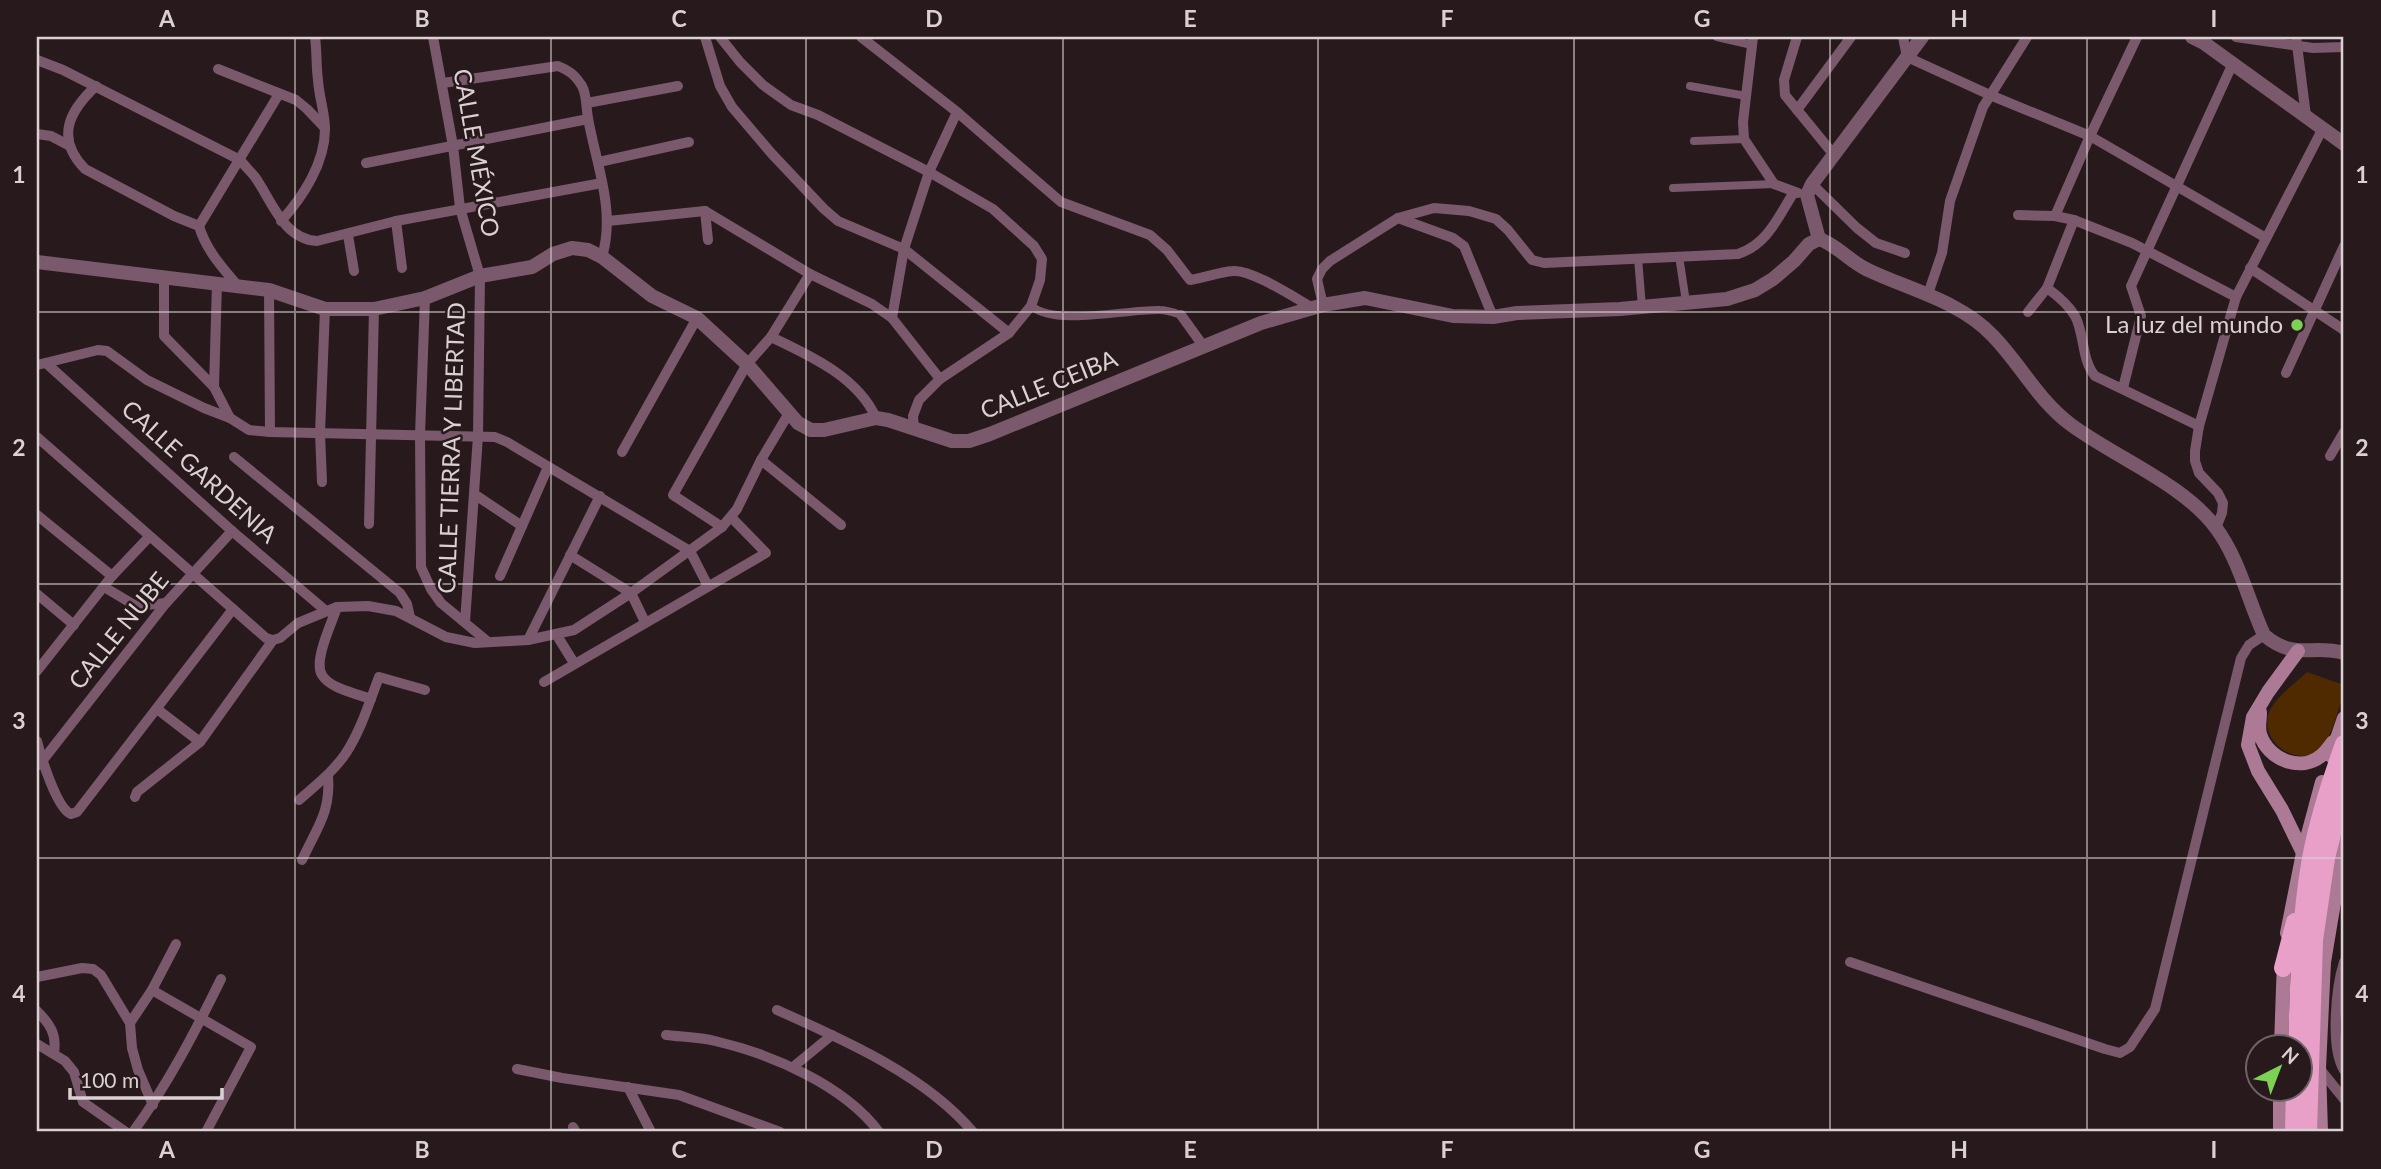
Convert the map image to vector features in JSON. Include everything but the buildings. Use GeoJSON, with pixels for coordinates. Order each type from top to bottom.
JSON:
{"type":"FeatureCollection","features":[{"type":"Feature","properties":{"kind":"highway"},"geometry":{"type":"LineString","coordinates":[[2283,968],[2306,859],[2341,740]]}},
{"type":"Feature","properties":{"kind":"highway"},"geometry":{"type":"LineString","coordinates":[[2308,1132],[2314,940],[2326,858],[2344,786]]}},
{"type":"Feature","properties":{"kind":"highway"},"geometry":{"type":"LineString","coordinates":[[2297,1032],[2306,859]]}},
{"type":"Feature","properties":{"kind":"highway"},"geometry":{"type":"LineString","coordinates":[[2294,1132],[2295,1102]]}},
{"type":"Feature","properties":{"kind":"main road"},"geometry":{"type":"LineString","coordinates":[[2298,651],[2253,718],[2248,745],[2258,771],[2282,810],[2306,859]]}},
{"type":"Feature","properties":{"kind":"main road"},"geometry":{"type":"LineString","coordinates":[[2261,703],[2259,732],[2270,752],[2281,760],[2310,762],[2322,755],[2341,740],[2344,718]]}},
{"type":"Feature","properties":{"kind":"main road"},"geometry":{"type":"LineString","coordinates":[[2321,1132],[2319,1068],[2324,962],[2343,850]]}},
{"type":"Feature","properties":{"kind":"main road"},"geometry":{"type":"LineString","coordinates":[[2281,1032],[2283,968]]}},
{"type":"Feature","properties":{"kind":"main road"},"geometry":{"type":"LineString","coordinates":[[2280,1102],[2280,1132]]}},
{"type":"Feature","properties":{"kind":"street"},"geometry":{"type":"LineString","coordinates":[[281,221],[309,183],[324,144],[325,128],[315,37]]}},
{"type":"Feature","properties":{"kind":"street","name":"CALLE MÉXICO"},"geometry":{"type":"LineString","coordinates":[[433,37],[453,146],[460,208],[480,276]]}},
{"type":"Feature","properties":{"kind":"street"},"geometry":{"type":"LineString","coordinates":[[705,37],[720,86],[732,107],[824,209],[838,221],[905,249],[1009,333]]}},
{"type":"Feature","properties":{"kind":"street"},"geometry":{"type":"LineString","coordinates":[[720,37],[756,77],[791,104],[929,172],[993,209],[1034,246],[1042,259],[1040,280],[1031,306],[1009,333],[940,379],[919,400],[913,416],[914,430]]}},
{"type":"Feature","properties":{"kind":"street"},"geometry":{"type":"LineString","coordinates":[[861,37],[957,112],[1061,202],[1150,235],[1167,250],[1190,280],[1219,273],[1244,271],[1318,306],[1317,279],[1330,261],[1398,218],[1434,208],[1469,211],[1496,219],[1532,260],[1544,263],[1738,254],[1752,249],[1763,241],[1834,155],[1922,37]]}},
{"type":"Feature","properties":{"kind":"street"},"geometry":{"type":"LineString","coordinates":[[1717,37],[1753,41],[1743,122],[1744,139],[1774,184]]}},
{"type":"Feature","properties":{"kind":"street"},"geometry":{"type":"LineString","coordinates":[[1797,37],[1783,88],[1785,95],[1834,155]]}},
{"type":"Feature","properties":{"kind":"street"},"geometry":{"type":"LineString","coordinates":[[1797,110],[1851,37]]}},
{"type":"Feature","properties":{"kind":"street"},"geometry":{"type":"LineString","coordinates":[[1903,37],[1907,57]]}},
{"type":"Feature","properties":{"kind":"street"},"geometry":{"type":"LineString","coordinates":[[1928,294],[1942,253],[1950,201],[1983,107],[2027,37]]}},
{"type":"Feature","properties":{"kind":"street"},"geometry":{"type":"LineString","coordinates":[[2055,216],[2137,37]]}},
{"type":"Feature","properties":{"kind":"street"},"geometry":{"type":"LineString","coordinates":[[2192,37],[2233,63],[2344,144]]}},
{"type":"Feature","properties":{"kind":"street"},"geometry":{"type":"LineString","coordinates":[[2236,37],[2296,41],[2313,48],[2344,47]]}},
{"type":"Feature","properties":{"kind":"street"},"geometry":{"type":"LineString","coordinates":[[2296,41],[2306,116]]}},
{"type":"Feature","properties":{"kind":"street"},"geometry":{"type":"LineString","coordinates":[[1907,57],[2090,136],[2266,238]]}},
{"type":"Feature","properties":{"kind":"street"},"geometry":{"type":"LineString","coordinates":[[37,60],[96,86],[240,160],[255,177],[281,221],[306,241],[348,235],[396,221],[460,208],[602,183]]}},
{"type":"Feature","properties":{"kind":"street"},"geometry":{"type":"LineString","coordinates":[[2123,388],[2141,316],[2131,286],[2233,63]]}},
{"type":"Feature","properties":{"kind":"street"},"geometry":{"type":"LineString","coordinates":[[443,83],[558,66],[573,72],[584,89],[588,119],[599,162],[608,221],[602,257]]}},
{"type":"Feature","properties":{"kind":"street"},"geometry":{"type":"LineString","coordinates":[[218,69],[296,100],[325,128]]}},
{"type":"Feature","properties":{"kind":"street"},"geometry":{"type":"LineString","coordinates":[[96,86],[79,102],[71,115],[68,128],[70,146],[76,160],[85,169],[174,216],[199,226]]}},
{"type":"Feature","properties":{"kind":"street"},"geometry":{"type":"LineString","coordinates":[[586,103],[678,86]]}},
{"type":"Feature","properties":{"kind":"street"},"geometry":{"type":"LineString","coordinates":[[1690,86],[1746,96]]}},
{"type":"Feature","properties":{"kind":"street"},"geometry":{"type":"LineString","coordinates":[[237,285],[211,254],[202,239],[199,226],[279,94]]}},
{"type":"Feature","properties":{"kind":"street"},"geometry":{"type":"LineString","coordinates":[[892,318],[905,249],[929,172],[957,112]]}},
{"type":"Feature","properties":{"kind":"street"},"geometry":{"type":"LineString","coordinates":[[366,163],[588,119]]}},
{"type":"Feature","properties":{"kind":"street"},"geometry":{"type":"LineString","coordinates":[[2216,528],[2223,503],[2218,493],[2199,472],[2195,451],[2199,426],[2236,297],[2323,128]]}},
{"type":"Feature","properties":{"kind":"street"},"geometry":{"type":"LineString","coordinates":[[37,134],[51,136],[70,146]]}},
{"type":"Feature","properties":{"kind":"street"},"geometry":{"type":"LineString","coordinates":[[1694,141],[1744,139]]}},
{"type":"Feature","properties":{"kind":"street"},"geometry":{"type":"LineString","coordinates":[[599,162],[689,142]]}},
{"type":"Feature","properties":{"kind":"street"},"geometry":{"type":"LineString","coordinates":[[1673,188],[1774,184],[1804,190],[1876,243],[1905,253]]}},
{"type":"Feature","properties":{"kind":"street"},"geometry":{"type":"LineString","coordinates":[[1804,190],[1819,239],[1826,241],[1867,270],[1928,294],[1964,313],[1991,334],[2055,412],[2192,503],[2216,528],[2238,571],[2264,635],[2279,646],[2298,651],[2324,650],[2344,653]]}},
{"type":"Feature","properties":{"kind":"street"},"geometry":{"type":"LineString","coordinates":[[608,221],[705,211],[810,274],[872,304],[892,318],[940,379]]}},
{"type":"Feature","properties":{"kind":"street"},"geometry":{"type":"LineString","coordinates":[[705,211],[708,240]]}},
{"type":"Feature","properties":{"kind":"street"},"geometry":{"type":"LineString","coordinates":[[2018,215],[2055,216],[2074,220],[2146,250],[2236,297]]}},
{"type":"Feature","properties":{"kind":"street"},"geometry":{"type":"LineString","coordinates":[[1398,218],[1453,238],[1464,246],[1493,317]]}},
{"type":"Feature","properties":{"kind":"street"},"geometry":{"type":"LineString","coordinates":[[2028,312],[2047,288],[2074,220]]}},
{"type":"Feature","properties":{"kind":"street"},"geometry":{"type":"LineString","coordinates":[[396,221],[402,268]]}},
{"type":"Feature","properties":{"kind":"street"},"geometry":{"type":"LineString","coordinates":[[348,235],[354,271]]}},
{"type":"Feature","properties":{"kind":"street","name":"CALLE CEIBA"},"geometry":{"type":"LineString","coordinates":[[876,418],[951,441],[969,441],[1261,323],[1318,306],[1365,298],[1454,316],[1493,317],[1517,313],[1642,307],[1727,299],[1755,290],[1784,271],[1809,244],[1819,239]]}},
{"type":"Feature","properties":{"kind":"street"},"geometry":{"type":"LineString","coordinates":[[2286,373],[2344,246]]}},
{"type":"Feature","properties":{"kind":"street"},"geometry":{"type":"LineString","coordinates":[[37,262],[269,290],[325,309],[374,309],[425,298],[480,276],[532,267],[553,254],[572,248],[588,250],[602,257],[652,296],[697,318],[747,363],[797,423],[811,430],[824,430],[876,418],[866,401],[832,369],[771,337]]}},
{"type":"Feature","properties":{"kind":"street"},"geometry":{"type":"LineString","coordinates":[[1679,257],[1686,303]]}},
{"type":"Feature","properties":{"kind":"street"},"geometry":{"type":"LineString","coordinates":[[1638,258],[1642,307]]}},
{"type":"Feature","properties":{"kind":"street"},"geometry":{"type":"LineString","coordinates":[[2250,268],[2344,330]]}},
{"type":"Feature","properties":{"kind":"street"},"geometry":{"type":"LineString","coordinates":[[722,527],[673,495],[747,363],[771,337],[810,274]]}},
{"type":"Feature","properties":{"kind":"street","name":"CALLE TIERRA Y LIBERTAD"},"geometry":{"type":"LineString","coordinates":[[465,622],[478,436],[480,276]]}},
{"type":"Feature","properties":{"kind":"street"},"geometry":{"type":"LineString","coordinates":[[164,278],[164,336],[214,387],[230,418]]}},
{"type":"Feature","properties":{"kind":"street"},"geometry":{"type":"LineString","coordinates":[[214,387],[217,283]]}},
{"type":"Feature","properties":{"kind":"street"},"geometry":{"type":"LineString","coordinates":[[2047,288],[2065,302],[2076,318],[2089,369],[2095,376],[2199,426]]}},
{"type":"Feature","properties":{"kind":"street"},"geometry":{"type":"LineString","coordinates":[[269,290],[270,432]]}},
{"type":"Feature","properties":{"kind":"street"},"geometry":{"type":"LineString","coordinates":[[425,298],[421,567],[436,596],[487,641]]}},
{"type":"Feature","properties":{"kind":"street"},"geometry":{"type":"LineString","coordinates":[[1031,306],[1039,312],[1087,316],[1161,310],[1181,315],[1204,347]]}},
{"type":"Feature","properties":{"kind":"street"},"geometry":{"type":"LineString","coordinates":[[322,482],[320,433],[325,309]]}},
{"type":"Feature","properties":{"kind":"street"},"geometry":{"type":"LineString","coordinates":[[369,524],[374,309]]}},
{"type":"Feature","properties":{"kind":"street"},"geometry":{"type":"LineString","coordinates":[[622,452],[697,318]]}},
{"type":"Feature","properties":{"kind":"street"},"geometry":{"type":"LineString","coordinates":[[41,364],[98,350],[107,351],[147,380],[230,418],[248,430],[495,437],[690,551],[708,586]]}},
{"type":"Feature","properties":{"kind":"street","name":"CALLE GARDENIA"},"geometry":{"type":"LineString","coordinates":[[41,364],[232,531],[331,609]]}},
{"type":"Feature","properties":{"kind":"street"},"geometry":{"type":"LineString","coordinates":[[37,437],[266,638],[279,638],[298,623],[331,609],[368,606],[396,611],[446,637],[475,643],[528,640],[574,630],[690,551],[731,517],[789,413]]}},
{"type":"Feature","properties":{"kind":"street"},"geometry":{"type":"LineString","coordinates":[[2330,456],[2344,432]]}},
{"type":"Feature","properties":{"kind":"street"},"geometry":{"type":"LineString","coordinates":[[233,457],[400,593],[407,604],[410,617]]}},
{"type":"Feature","properties":{"kind":"street"},"geometry":{"type":"LineString","coordinates":[[761,460],[841,526]]}},
{"type":"Feature","properties":{"kind":"street"},"geometry":{"type":"LineString","coordinates":[[500,576],[548,467]]}},
{"type":"Feature","properties":{"kind":"street"},"geometry":{"type":"LineString","coordinates":[[474,494],[522,526]]}},
{"type":"Feature","properties":{"kind":"street"},"geometry":{"type":"LineString","coordinates":[[528,640],[600,496]]}},
{"type":"Feature","properties":{"kind":"street"},"geometry":{"type":"LineString","coordinates":[[37,515],[112,576]]}},
{"type":"Feature","properties":{"kind":"street"},"geometry":{"type":"LineString","coordinates":[[544,681],[765,552],[731,517]]}},
{"type":"Feature","properties":{"kind":"street","name":"CALLE NUBE"},"geometry":{"type":"LineString","coordinates":[[39,764],[166,603],[232,531]]}},
{"type":"Feature","properties":{"kind":"street"},"geometry":{"type":"LineString","coordinates":[[37,671],[112,576],[149,537]]}},
{"type":"Feature","properties":{"kind":"street"},"geometry":{"type":"LineString","coordinates":[[570,555],[631,593],[645,622]]}},
{"type":"Feature","properties":{"kind":"street"},"geometry":{"type":"LineString","coordinates":[[104,587],[136,606],[166,603]]}},
{"type":"Feature","properties":{"kind":"street"},"geometry":{"type":"LineString","coordinates":[[39,598],[74,625]]}},
{"type":"Feature","properties":{"kind":"street"},"geometry":{"type":"LineString","coordinates":[[37,741],[39,764],[62,808],[71,814],[77,812],[233,609]]}},
{"type":"Feature","properties":{"kind":"street"},"geometry":{"type":"LineString","coordinates":[[331,609],[318,663],[322,677],[333,685],[371,699]]}},
{"type":"Feature","properties":{"kind":"street"},"geometry":{"type":"LineString","coordinates":[[556,634],[574,663]]}},
{"type":"Feature","properties":{"kind":"street"},"geometry":{"type":"LineString","coordinates":[[1850,962],[2120,1054],[2130,1047],[2155,1009],[2241,658],[2249,645],[2264,635]]}},
{"type":"Feature","properties":{"kind":"street"},"geometry":{"type":"LineString","coordinates":[[135,797],[136,792],[200,741],[273,640]]}},
{"type":"Feature","properties":{"kind":"street"},"geometry":{"type":"LineString","coordinates":[[299,800],[328,775],[345,754],[361,727],[379,677],[425,690]]}},
{"type":"Feature","properties":{"kind":"street"},"geometry":{"type":"LineString","coordinates":[[157,709],[200,741]]}},
{"type":"Feature","properties":{"kind":"street"},"geometry":{"type":"LineString","coordinates":[[302,860],[327,810],[328,775]]}},
{"type":"Feature","properties":{"kind":"street"},"geometry":{"type":"LineString","coordinates":[[130,1023],[152,990],[176,944]]}},
{"type":"Feature","properties":{"kind":"street"},"geometry":{"type":"LineString","coordinates":[[2344,962],[2341,990],[2336,1002],[2338,1056],[2344,1070]]}},
{"type":"Feature","properties":{"kind":"street"},"geometry":{"type":"LineString","coordinates":[[37,977],[82,968],[93,969],[102,975],[130,1023],[135,1059],[153,1105]]}},
{"type":"Feature","properties":{"kind":"street"},"geometry":{"type":"LineString","coordinates":[[133,1132],[153,1105],[221,979]]}},
{"type":"Feature","properties":{"kind":"street"},"geometry":{"type":"LineString","coordinates":[[152,990],[251,1047],[206,1132]]}},
{"type":"Feature","properties":{"kind":"street"},"geometry":{"type":"LineString","coordinates":[[777,1010],[832,1035],[915,1081],[958,1114],[973,1132]]}},
{"type":"Feature","properties":{"kind":"street"},"geometry":{"type":"LineString","coordinates":[[37,1011],[50,1024],[56,1041],[54,1053]]}},
{"type":"Feature","properties":{"kind":"street"},"geometry":{"type":"LineString","coordinates":[[666,1035],[714,1041],[793,1068],[845,1097],[869,1118],[879,1132]]}},
{"type":"Feature","properties":{"kind":"street"},"geometry":{"type":"LineString","coordinates":[[793,1068],[832,1035]]}},
{"type":"Feature","properties":{"kind":"street"},"geometry":{"type":"LineString","coordinates":[[37,1044],[65,1061],[75,1072],[83,1102],[126,1132]]}},
{"type":"Feature","properties":{"kind":"street"},"geometry":{"type":"LineString","coordinates":[[2319,1068],[2344,1099]]}},
{"type":"Feature","properties":{"kind":"street"},"geometry":{"type":"LineString","coordinates":[[517,1069],[562,1079],[679,1095],[780,1132]]}},
{"type":"Feature","properties":{"kind":"street"},"geometry":{"type":"LineString","coordinates":[[628,1087],[651,1132]]}},
{"type":"Feature","properties":{"kind":"street"},"geometry":{"type":"LineString","coordinates":[[102,1132],[111,1121]]}},
{"type":"Feature","properties":{"kind":"shaded area"},"geometry":{"type":"Polygon","coordinates":[[[2307,672],[2344,685],[2344,693],[2324,744],[2316,752],[2306,756],[2286,752],[2278,745],[2271,737],[2268,716],[2279,698],[2307,672]]]}},
{"type":"Feature","properties":{"kind":"place","name":"La luz del mundo"},"geometry":{"type":"Point","coordinates":[2297,325]}}]}
